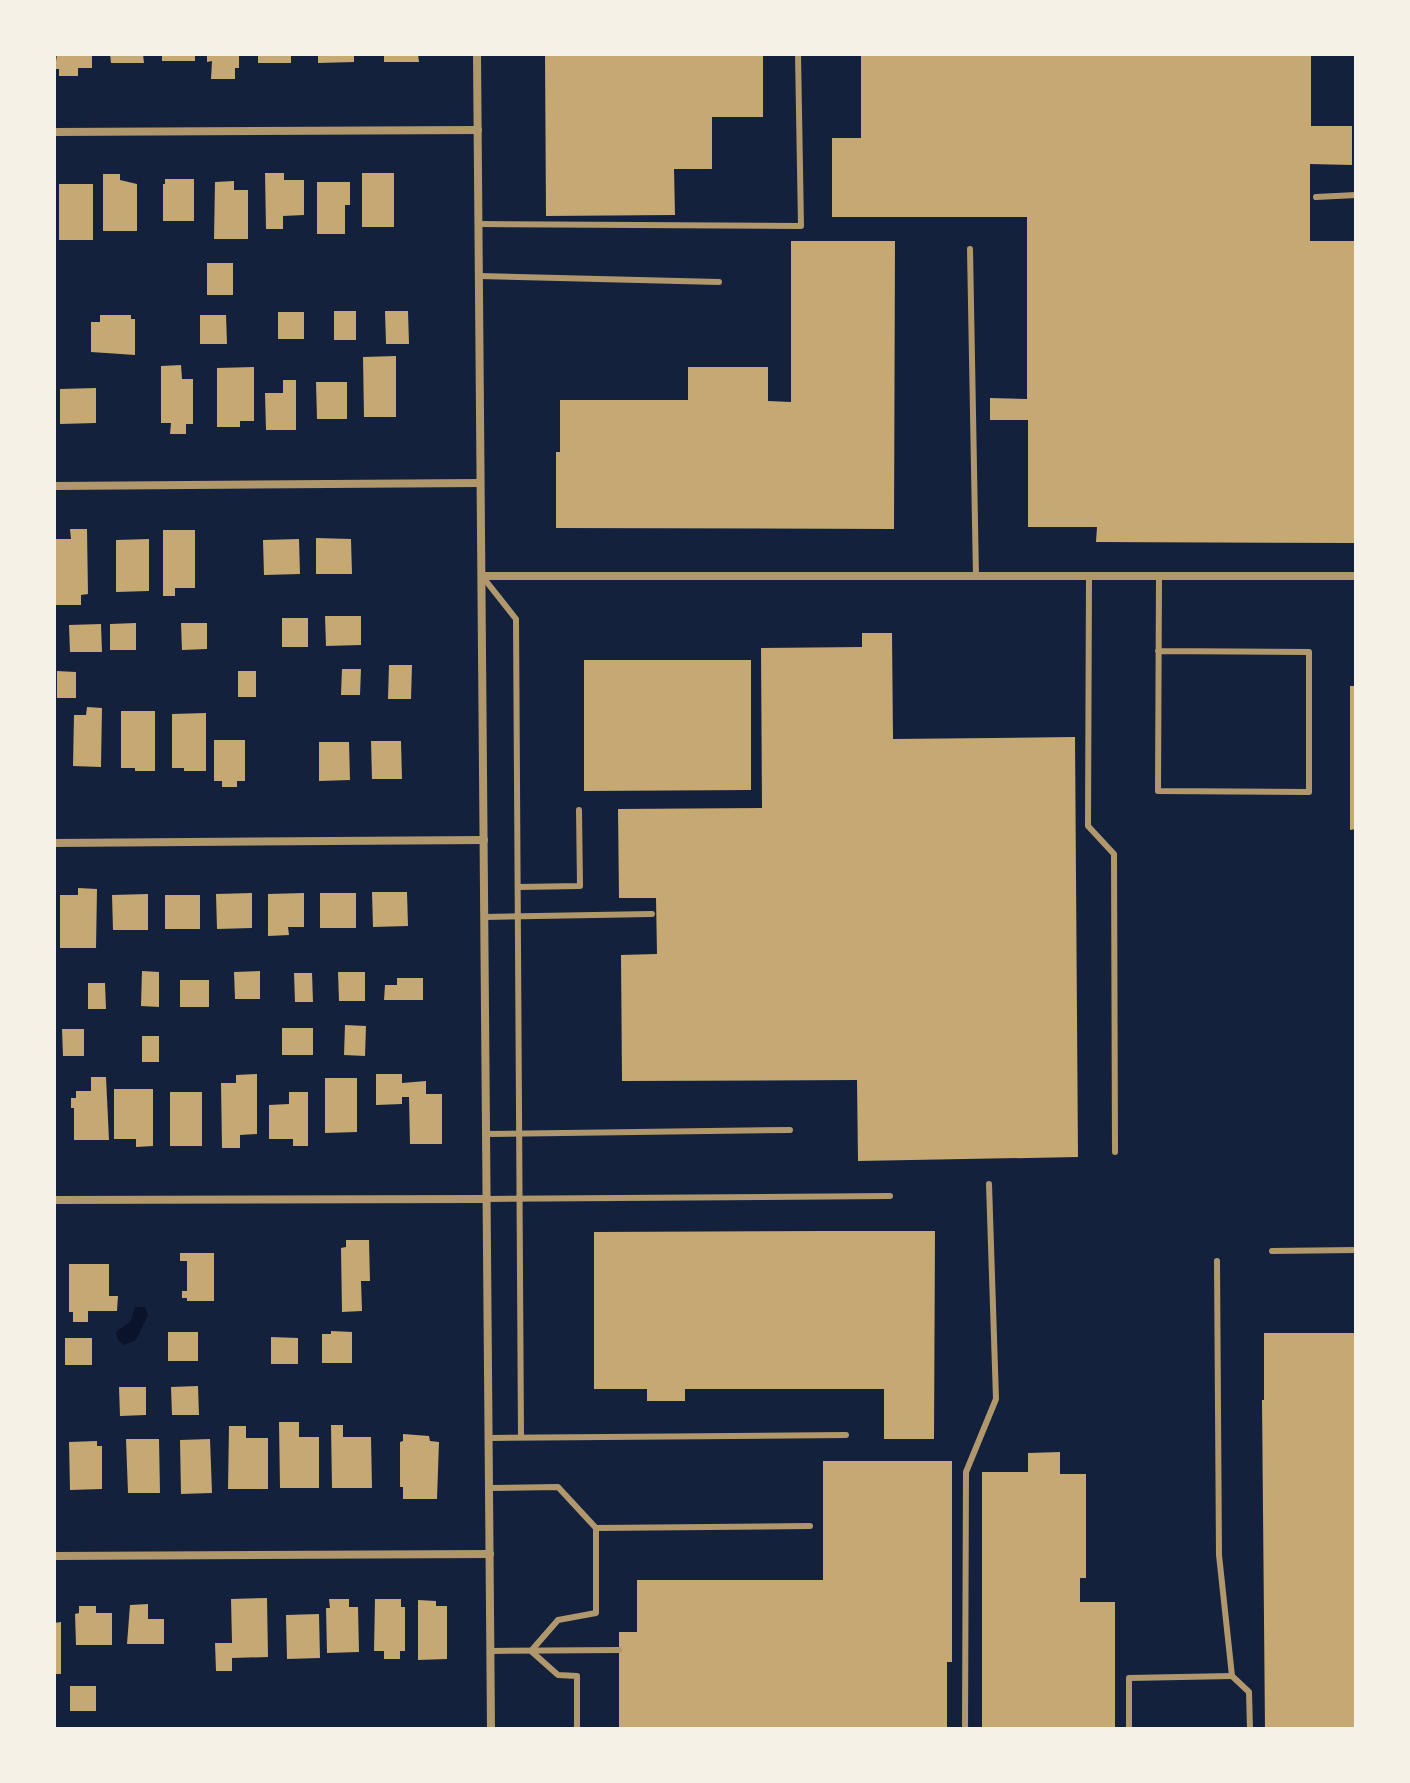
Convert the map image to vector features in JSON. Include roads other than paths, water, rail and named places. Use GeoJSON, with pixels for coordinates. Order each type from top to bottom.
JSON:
{"type":"FeatureCollection","features":[{"type":"Feature","properties":{"kind":"street"},"geometry":{"type":"LineString","coordinates":[[477,54],[491,1729]]}},
{"type":"Feature","properties":{"kind":"street"},"geometry":{"type":"LineString","coordinates":[[54,132],[478,130]]}},
{"type":"Feature","properties":{"kind":"street"},"geometry":{"type":"LineString","coordinates":[[54,486],[480,483]]}},
{"type":"Feature","properties":{"kind":"street"},"geometry":{"type":"LineString","coordinates":[[482,576],[1356,576]]}},
{"type":"Feature","properties":{"kind":"street"},"geometry":{"type":"LineString","coordinates":[[54,843],[484,840]]}},
{"type":"Feature","properties":{"kind":"street"},"geometry":{"type":"LineString","coordinates":[[54,1200],[487,1199]]}},
{"type":"Feature","properties":{"kind":"street"},"geometry":{"type":"LineString","coordinates":[[54,1556],[490,1554]]}},
{"type":"Feature","properties":{"kind":"lane"},"geometry":{"type":"LineString","coordinates":[[479,224],[801,226],[798,54]]}},
{"type":"Feature","properties":{"kind":"lane"},"geometry":{"type":"LineString","coordinates":[[1316,197],[1356,195]]}},
{"type":"Feature","properties":{"kind":"lane"},"geometry":{"type":"LineString","coordinates":[[970,249],[976,577]]}},
{"type":"Feature","properties":{"kind":"lane"},"geometry":{"type":"LineString","coordinates":[[479,276],[719,282]]}},
{"type":"Feature","properties":{"kind":"lane"},"geometry":{"type":"LineString","coordinates":[[482,576],[516,619],[521,1436]]}},
{"type":"Feature","properties":{"kind":"lane"},"geometry":{"type":"LineString","coordinates":[[1089,577],[1088,826],[1114,854],[1115,1152]]}},
{"type":"Feature","properties":{"kind":"lane"},"geometry":{"type":"LineString","coordinates":[[1158,651],[1309,652],[1309,792],[1158,791],[1158,651],[1159,577]]}},
{"type":"Feature","properties":{"kind":"lane"},"geometry":{"type":"LineString","coordinates":[[518,887],[580,886],[579,810]]}},
{"type":"Feature","properties":{"kind":"lane"},"geometry":{"type":"LineString","coordinates":[[485,917],[652,914]]}},
{"type":"Feature","properties":{"kind":"lane"},"geometry":{"type":"LineString","coordinates":[[486,1134],[790,1130]]}},
{"type":"Feature","properties":{"kind":"lane"},"geometry":{"type":"LineString","coordinates":[[965,1729],[966,1472],[996,1399],[989,1184]]}},
{"type":"Feature","properties":{"kind":"lane"},"geometry":{"type":"LineString","coordinates":[[487,1199],[890,1196]]}},
{"type":"Feature","properties":{"kind":"lane"},"geometry":{"type":"LineString","coordinates":[[1272,1251],[1356,1250]]}},
{"type":"Feature","properties":{"kind":"lane"},"geometry":{"type":"LineString","coordinates":[[1217,1261],[1219,1555],[1232,1676],[1249,1692],[1250,1729]]}},
{"type":"Feature","properties":{"kind":"lane"},"geometry":{"type":"LineString","coordinates":[[490,1438],[846,1435]]}},
{"type":"Feature","properties":{"kind":"lane"},"geometry":{"type":"LineString","coordinates":[[490,1488],[558,1487],[596,1528],[596,1613],[558,1620],[531,1651]]}},
{"type":"Feature","properties":{"kind":"lane"},"geometry":{"type":"LineString","coordinates":[[596,1528],[810,1526]]}},
{"type":"Feature","properties":{"kind":"lane"},"geometry":{"type":"LineString","coordinates":[[491,1651],[619,1650]]}},
{"type":"Feature","properties":{"kind":"lane"},"geometry":{"type":"LineString","coordinates":[[531,1651],[558,1675],[577,1676],[577,1729]]}},
{"type":"Feature","properties":{"kind":"lane"},"geometry":{"type":"LineString","coordinates":[[1129,1729],[1129,1678],[1232,1676]]}},
{"type":"Feature","properties":{"kind":"water"},"geometry":{"type":"Polygon","coordinates":[[[135,1307],[145,1307],[148,1315],[136,1340],[124,1345],[118,1340],[116,1332],[131,1321],[135,1307]]]}}]}
